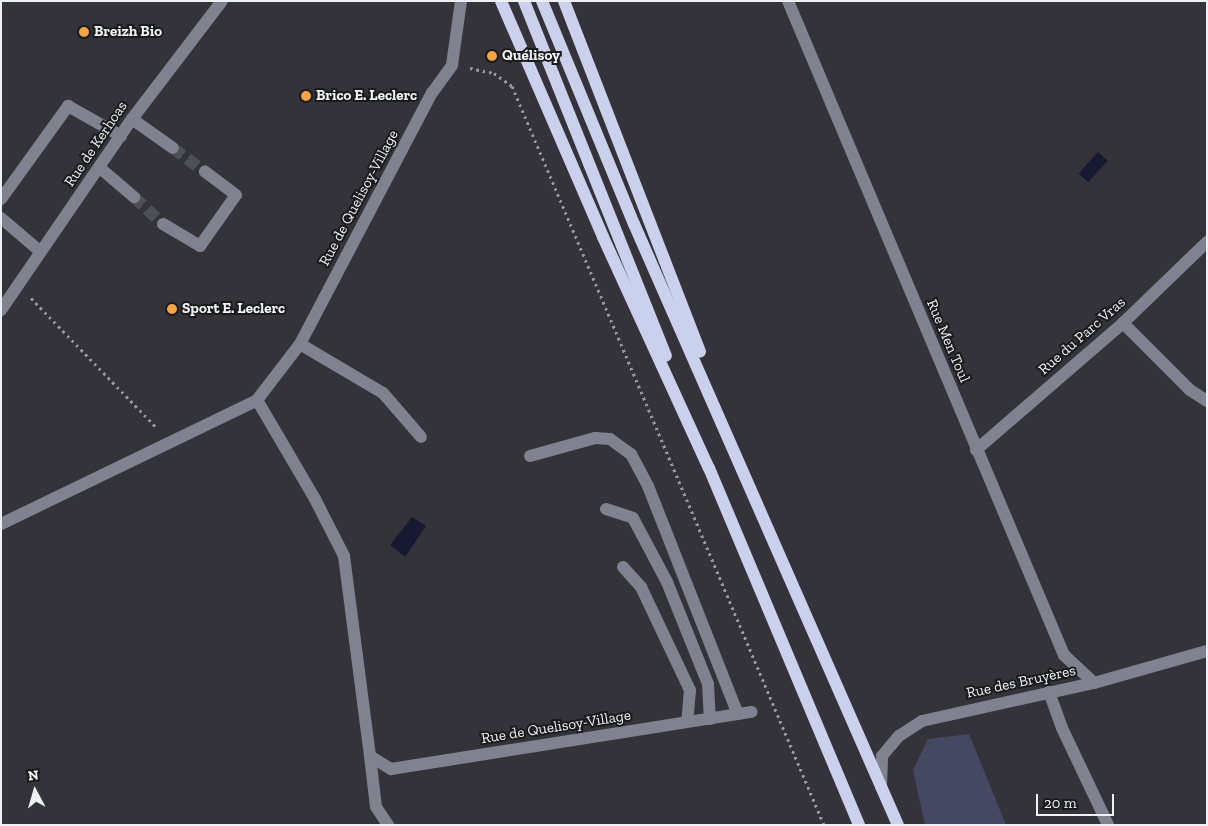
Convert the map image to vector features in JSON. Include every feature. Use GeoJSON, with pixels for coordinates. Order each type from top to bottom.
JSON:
{"type":"FeatureCollection","features":[{"type":"Feature","properties":{"kind":"main road"},"geometry":{"type":"LineString","coordinates":[[501,1],[603,237],[709,468],[859,825]]}},
{"type":"Feature","properties":{"kind":"main road"},"geometry":{"type":"LineString","coordinates":[[524,1],[618,230],[709,468]]}},
{"type":"Feature","properties":{"kind":"main road"},"geometry":{"type":"LineString","coordinates":[[542,1],[634,224],[741,462],[898,825]]}},
{"type":"Feature","properties":{"kind":"main road"},"geometry":{"type":"LineString","coordinates":[[564,1],[741,462]]}},
{"type":"Feature","properties":{"kind":"street","name":"Rue de Kerhoas"},"geometry":{"type":"LineString","coordinates":[[1,310],[132,119],[222,1]]}},
{"type":"Feature","properties":{"kind":"street","name":"Rue de Quelisoy-Village"},"geometry":{"type":"LineString","coordinates":[[1,524],[258,400],[300,344],[432,93],[452,65],[461,1]]}},
{"type":"Feature","properties":{"kind":"street","name":"Rue Men Toul"},"geometry":{"type":"LineString","coordinates":[[788,1],[1064,655],[1094,683]]}},
{"type":"Feature","properties":{"kind":"street"},"geometry":{"type":"LineString","coordinates":[[1,199],[68,106],[121,136]]}},
{"type":"Feature","properties":{"kind":"street"},"geometry":{"type":"LineString","coordinates":[[132,119],[173,148]]}},
{"type":"Feature","properties":{"kind":"street"},"geometry":{"type":"LineString","coordinates":[[100,168],[134,196]]}},
{"type":"Feature","properties":{"kind":"street"},"geometry":{"type":"LineString","coordinates":[[163,224],[200,246],[236,195],[205,172]]}},
{"type":"Feature","properties":{"kind":"street"},"geometry":{"type":"LineString","coordinates":[[1,218],[41,252]]}},
{"type":"Feature","properties":{"kind":"street","name":"Rue du Parc Vras"},"geometry":{"type":"LineString","coordinates":[[976,450],[1122,323],[1207,242]]}},
{"type":"Feature","properties":{"kind":"street"},"geometry":{"type":"LineString","coordinates":[[1122,323],[1190,390],[1207,401]]}},
{"type":"Feature","properties":{"kind":"street"},"geometry":{"type":"LineString","coordinates":[[300,344],[383,393],[421,437]]}},
{"type":"Feature","properties":{"kind":"street"},"geometry":{"type":"LineString","coordinates":[[258,400],[344,556],[376,807],[388,825]]}},
{"type":"Feature","properties":{"kind":"street"},"geometry":{"type":"LineString","coordinates":[[530,456],[596,438],[610,439],[630,454],[648,486],[738,714]]}},
{"type":"Feature","properties":{"kind":"street"},"geometry":{"type":"LineString","coordinates":[[606,509],[633,518],[667,582],[708,684],[710,719]]}},
{"type":"Feature","properties":{"kind":"street"},"geometry":{"type":"LineString","coordinates":[[622,567],[641,587],[690,690],[687,722]]}},
{"type":"Feature","properties":{"kind":"street","name":"Rue des Bruyères"},"geometry":{"type":"LineString","coordinates":[[881,787],[882,756],[899,736],[922,721],[1094,683],[1207,650]]}},
{"type":"Feature","properties":{"kind":"street"},"geometry":{"type":"LineString","coordinates":[[1049,692],[1062,728],[1108,825]]}},
{"type":"Feature","properties":{"kind":"street","name":"Rue de Quelisoy-Village"},"geometry":{"type":"LineString","coordinates":[[370,756],[391,769],[752,712]]}},
{"type":"Feature","properties":{"kind":"path"},"geometry":{"type":"LineString","coordinates":[[452,65],[494,73],[512,86],[824,825]]}},
{"type":"Feature","properties":{"kind":"path"},"geometry":{"type":"LineString","coordinates":[[18,285],[117,384],[156,427],[168,445]]}},
{"type":"Feature","properties":{"kind":"shaded area"},"geometry":{"type":"Polygon","coordinates":[[[1098,152],[1108,161],[1088,182],[1079,174],[1098,152]]]}},
{"type":"Feature","properties":{"kind":"shaded area"},"geometry":{"type":"Polygon","coordinates":[[[412,517],[426,526],[405,557],[390,545],[412,517]]]}},
{"type":"Feature","properties":{"kind":"shaded area"},"geometry":{"type":"Polygon","coordinates":[[[969,734],[1006,825],[925,825],[913,770],[928,739],[969,734]]]}},
{"type":"Feature","properties":{"kind":"tunnel"},"geometry":{"type":"LineString","coordinates":[[173,148],[205,172]]}},
{"type":"Feature","properties":{"kind":"tunnel"},"geometry":{"type":"LineString","coordinates":[[134,197],[163,224]]}},
{"type":"Feature","properties":{"kind":"place","name":"Breizh Bio"},"geometry":{"type":"Point","coordinates":[84,32]}},
{"type":"Feature","properties":{"kind":"place","name":"Quélisoy"},"geometry":{"type":"Point","coordinates":[492,56]}},
{"type":"Feature","properties":{"kind":"place","name":"Brico E. Leclerc"},"geometry":{"type":"Point","coordinates":[306,96]}},
{"type":"Feature","properties":{"kind":"place","name":"Sport E. Leclerc"},"geometry":{"type":"Point","coordinates":[172,309]}}]}
